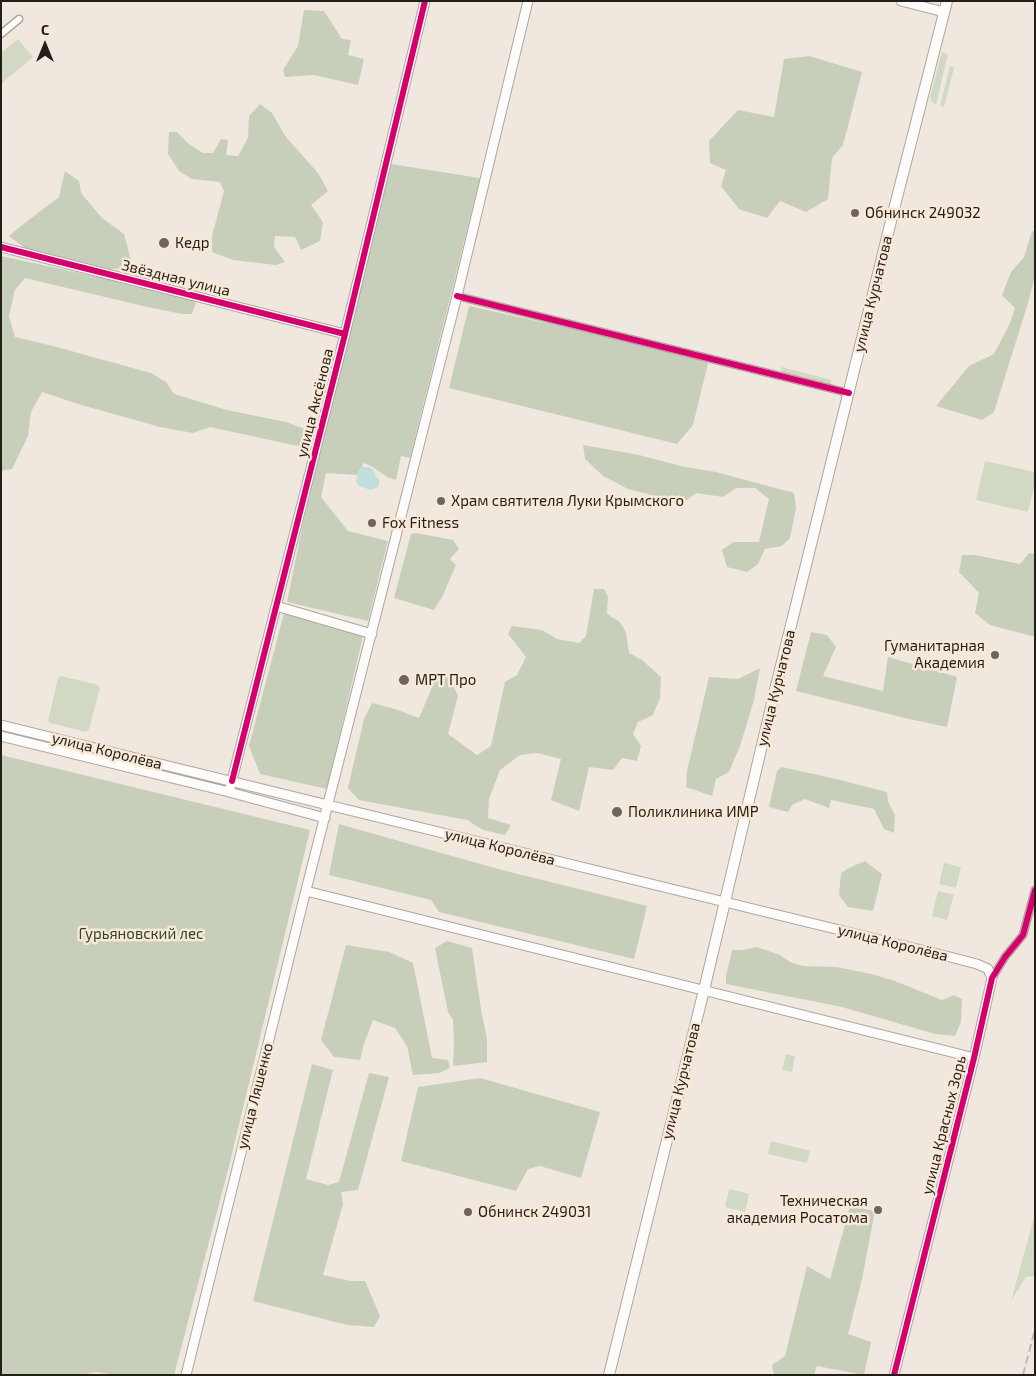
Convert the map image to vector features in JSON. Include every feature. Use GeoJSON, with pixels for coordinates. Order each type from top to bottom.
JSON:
{"type":"FeatureCollection","features":[{"type":"Feature","properties":{"kind":"main road","name":"улица Аксёнова"},"geometry":{"type":"LineString","coordinates":[[228,792],[345,334],[425,1]]}},
{"type":"Feature","properties":{"kind":"main road"},"geometry":{"type":"LineString","coordinates":[[325,818],[458,296],[528,1]]}},
{"type":"Feature","properties":{"kind":"main road"},"geometry":{"type":"LineString","coordinates":[[901,1],[944,12]]}},
{"type":"Feature","properties":{"kind":"main road","name":"улица Курчатова"},"geometry":{"type":"LineString","coordinates":[[609,1375],[895,203],[947,1]]}},
{"type":"Feature","properties":{"kind":"main road","name":"Звёздная улица"},"geometry":{"type":"LineString","coordinates":[[1,248],[345,334]]}},
{"type":"Feature","properties":{"kind":"main road"},"geometry":{"type":"LineString","coordinates":[[276,606],[372,634]]}},
{"type":"Feature","properties":{"kind":"main road","name":"улица Королёва"},"geometry":{"type":"LineString","coordinates":[[1,725],[977,964],[988,970],[992,978]]}},
{"type":"Feature","properties":{"kind":"main road","name":"улица Королёва"},"geometry":{"type":"LineString","coordinates":[[1,736],[325,818]]}},
{"type":"Feature","properties":{"kind":"main road","name":"улица Ляшенко"},"geometry":{"type":"LineString","coordinates":[[186,1375],[325,818]]}},
{"type":"Feature","properties":{"kind":"main road"},"geometry":{"type":"LineString","coordinates":[[306,891],[974,1058]]}},
{"type":"Feature","properties":{"kind":"main road","name":"улица Красных Зорь"},"geometry":{"type":"LineString","coordinates":[[894,1375],[974,1058],[992,978]]}},
{"type":"Feature","properties":{"kind":"street"},"geometry":{"type":"LineString","coordinates":[[1,34],[19,19]]}},
{"type":"Feature","properties":{"kind":"street"},"geometry":{"type":"LineString","coordinates":[[458,296],[849,393]]}},
{"type":"Feature","properties":{"kind":"street","name":"улица Красных Зорь"},"geometry":{"type":"LineString","coordinates":[[992,978],[1005,957],[1023,935],[1035,890]]}},
{"type":"Feature","properties":{"kind":"green space"},"geometry":{"type":"Polygon","coordinates":[[[304,10],[324,11],[342,39],[351,40],[348,55],[364,59],[358,85],[314,75],[285,77],[283,70],[298,46],[304,10]]]}},
{"type":"Feature","properties":{"kind":"green space"},"geometry":{"type":"Polygon","coordinates":[[[18,39],[33,57],[1,84],[1,53],[18,39]]]}},
{"type":"Feature","properties":{"kind":"green space"},"geometry":{"type":"Polygon","coordinates":[[[942,52],[948,54],[936,105],[930,97],[942,52]]]}},
{"type":"Feature","properties":{"kind":"green space"},"geometry":{"type":"Polygon","coordinates":[[[809,56],[862,72],[843,145],[832,158],[828,199],[806,212],[780,201],[767,218],[739,209],[721,186],[726,170],[710,163],[709,141],[738,110],[774,117],[784,59],[809,56]]]}},
{"type":"Feature","properties":{"kind":"green space"},"geometry":{"type":"Polygon","coordinates":[[[950,66],[954,68],[944,107],[940,106],[950,66]]]}},
{"type":"Feature","properties":{"kind":"green space"},"geometry":{"type":"Polygon","coordinates":[[[260,104],[272,113],[286,137],[318,173],[328,191],[311,205],[323,222],[320,241],[301,250],[295,237],[275,236],[274,247],[285,262],[276,265],[233,260],[212,252],[212,236],[224,191],[220,182],[192,179],[179,171],[168,154],[169,132],[177,132],[189,144],[203,153],[213,153],[221,139],[228,140],[226,155],[238,156],[248,138],[249,116],[260,104]]]}},
{"type":"Feature","properties":{"kind":"green space"},"geometry":{"type":"Polygon","coordinates":[[[391,164],[480,178],[410,458],[401,456],[396,480],[387,477],[364,463],[357,475],[326,473],[321,497],[348,531],[388,541],[368,621],[287,602],[304,518],[391,164]]]}},
{"type":"Feature","properties":{"kind":"green space"},"geometry":{"type":"Polygon","coordinates":[[[65,171],[79,181],[81,193],[102,218],[124,234],[133,268],[105,269],[30,252],[9,236],[59,197],[65,171]]]}},
{"type":"Feature","properties":{"kind":"green space"},"geometry":{"type":"Polygon","coordinates":[[[1032,231],[1035,232],[1035,276],[994,412],[982,420],[936,406],[969,366],[994,354],[1010,323],[1015,308],[1002,295],[1011,272],[1024,257],[1032,231]]]}},
{"type":"Feature","properties":{"kind":"green space"},"geometry":{"type":"Polygon","coordinates":[[[1,256],[190,297],[196,303],[192,314],[182,314],[25,278],[15,290],[9,316],[15,337],[151,373],[166,382],[174,394],[227,410],[286,422],[313,432],[310,447],[210,427],[193,433],[160,427],[42,392],[31,412],[28,436],[12,469],[1,471],[1,256]]]}},
{"type":"Feature","properties":{"kind":"green space"},"geometry":{"type":"Polygon","coordinates":[[[469,306],[709,359],[693,425],[677,444],[449,388],[469,306]]]}},
{"type":"Feature","properties":{"kind":"green space"},"geometry":{"type":"Polygon","coordinates":[[[781,367],[832,380],[830,386],[783,373],[781,367]]]}},
{"type":"Feature","properties":{"kind":"green space"},"geometry":{"type":"Polygon","coordinates":[[[583,445],[716,472],[794,493],[796,508],[790,538],[782,546],[765,549],[758,564],[747,572],[727,567],[722,550],[733,542],[759,542],[769,499],[755,488],[736,488],[723,497],[696,493],[683,503],[628,489],[603,476],[585,459],[583,445]]]}},
{"type":"Feature","properties":{"kind":"green space"},"geometry":{"type":"Polygon","coordinates":[[[985,461],[1035,472],[1035,484],[1028,512],[976,500],[985,461]]]}},
{"type":"Feature","properties":{"kind":"green space"},"geometry":{"type":"Polygon","coordinates":[[[416,533],[453,540],[459,549],[450,559],[456,565],[434,610],[394,598],[411,534],[416,533]]]}},
{"type":"Feature","properties":{"kind":"green space"},"geometry":{"type":"Polygon","coordinates":[[[1029,553],[1035,554],[1035,637],[990,625],[975,613],[979,593],[959,572],[962,555],[975,555],[1020,564],[1029,553]]]}},
{"type":"Feature","properties":{"kind":"green space"},"geometry":{"type":"Polygon","coordinates":[[[594,589],[604,589],[608,597],[607,614],[620,622],[626,633],[629,653],[642,660],[661,677],[660,698],[653,715],[638,722],[633,734],[641,746],[637,761],[622,758],[613,770],[589,767],[579,811],[551,800],[561,759],[537,753],[520,755],[500,770],[489,799],[488,818],[511,825],[505,835],[483,830],[467,820],[359,800],[348,788],[364,719],[372,703],[419,718],[438,673],[448,675],[458,696],[448,734],[477,755],[491,746],[505,682],[517,675],[526,657],[508,634],[512,626],[542,630],[557,639],[579,643],[586,636],[594,589]]]}},
{"type":"Feature","properties":{"kind":"green space"},"geometry":{"type":"Polygon","coordinates":[[[284,613],[363,636],[327,789],[260,774],[249,746],[284,613]]]}},
{"type":"Feature","properties":{"kind":"green space"},"geometry":{"type":"Polygon","coordinates":[[[811,632],[827,635],[836,647],[823,676],[883,691],[888,657],[957,677],[947,727],[796,691],[811,632]]]}},
{"type":"Feature","properties":{"kind":"green space"},"geometry":{"type":"Polygon","coordinates":[[[760,668],[754,700],[740,746],[729,772],[716,779],[712,796],[686,787],[687,771],[709,677],[738,679],[760,668]]]}},
{"type":"Feature","properties":{"kind":"green space"},"geometry":{"type":"Polygon","coordinates":[[[61,676],[98,685],[100,688],[89,729],[86,732],[48,721],[58,678],[61,676]]]}},
{"type":"Feature","properties":{"kind":"green space","name":"Гурьяновский лес"},"geometry":{"type":"Polygon","coordinates":[[[1,755],[310,830],[229,1166],[174,1375],[116,1375],[97,1372],[79,1375],[1,1375],[1,755]]]}},
{"type":"Feature","properties":{"kind":"green space"},"geometry":{"type":"Polygon","coordinates":[[[782,767],[887,792],[888,802],[895,815],[894,833],[884,829],[874,809],[831,800],[829,808],[805,799],[792,805],[788,812],[769,807],[777,771],[782,767]]]}},
{"type":"Feature","properties":{"kind":"green space"},"geometry":{"type":"Polygon","coordinates":[[[339,824],[498,869],[647,906],[634,959],[439,912],[431,900],[329,875],[339,824]]]}},
{"type":"Feature","properties":{"kind":"green space"},"geometry":{"type":"Polygon","coordinates":[[[865,861],[882,874],[873,911],[848,907],[839,895],[841,873],[865,861]]]}},
{"type":"Feature","properties":{"kind":"green space"},"geometry":{"type":"Polygon","coordinates":[[[944,863],[961,867],[956,888],[939,884],[944,863]]]}},
{"type":"Feature","properties":{"kind":"green space"},"geometry":{"type":"Polygon","coordinates":[[[938,891],[954,895],[947,920],[932,916],[938,891]]]}},
{"type":"Feature","properties":{"kind":"green space"},"geometry":{"type":"Polygon","coordinates":[[[447,941],[472,948],[487,1039],[487,1062],[453,1066],[453,1020],[448,1012],[435,948],[447,941]]]}},
{"type":"Feature","properties":{"kind":"green space"},"geometry":{"type":"Polygon","coordinates":[[[346,945],[389,952],[413,963],[432,1058],[448,1060],[450,1068],[439,1073],[413,1075],[407,1046],[395,1028],[373,1020],[360,1060],[334,1057],[321,1040],[346,945]]]}},
{"type":"Feature","properties":{"kind":"green space"},"geometry":{"type":"Polygon","coordinates":[[[757,947],[803,966],[837,967],[871,974],[895,981],[942,1000],[954,995],[962,999],[961,1022],[955,1036],[935,1034],[842,1007],[726,984],[732,950],[757,947]]]}},
{"type":"Feature","properties":{"kind":"green space"},"geometry":{"type":"Polygon","coordinates":[[[786,1054],[795,1056],[792,1072],[782,1070],[786,1054]]]}},
{"type":"Feature","properties":{"kind":"green space"},"geometry":{"type":"Polygon","coordinates":[[[312,1064],[333,1070],[306,1179],[328,1185],[339,1182],[369,1073],[389,1077],[358,1190],[341,1192],[343,1204],[323,1275],[351,1281],[365,1281],[380,1316],[374,1327],[347,1325],[253,1301],[312,1064]]]}},
{"type":"Feature","properties":{"kind":"green space"},"geometry":{"type":"Polygon","coordinates":[[[480,1078],[600,1112],[581,1178],[540,1166],[528,1169],[516,1191],[401,1161],[418,1087],[480,1078]]]}},
{"type":"Feature","properties":{"kind":"green space"},"geometry":{"type":"Polygon","coordinates":[[[771,1141],[810,1151],[807,1163],[768,1154],[771,1141]]]}},
{"type":"Feature","properties":{"kind":"green space"},"geometry":{"type":"Polygon","coordinates":[[[729,1189],[749,1194],[745,1212],[725,1207],[729,1189]]]}},
{"type":"Feature","properties":{"kind":"green space"},"geometry":{"type":"Polygon","coordinates":[[[850,1206],[875,1211],[862,1279],[848,1334],[871,1342],[864,1375],[817,1366],[814,1375],[774,1375],[772,1365],[785,1356],[807,1266],[830,1279],[850,1206]]]}},
{"type":"Feature","properties":{"kind":"green space"},"geometry":{"type":"Polygon","coordinates":[[[1035,1214],[1035,1276],[1026,1277],[1011,1301],[1035,1214]]]}},
{"type":"Feature","properties":{"kind":"water"},"geometry":{"type":"Polygon","coordinates":[[[362,467],[369,467],[373,470],[379,479],[378,487],[371,490],[359,486],[356,482],[362,467]]]}},
{"type":"Feature","properties":{"kind":"railway"},"geometry":{"type":"LineString","coordinates":[[1023,1375],[1035,1329]]}},
{"type":"Feature","properties":{"kind":"cycle path"},"geometry":{"type":"LineString","coordinates":[[232,781],[345,334],[425,1]]}},
{"type":"Feature","properties":{"kind":"cycle path"},"geometry":{"type":"LineString","coordinates":[[1,247],[345,334]]}},
{"type":"Feature","properties":{"kind":"cycle path"},"geometry":{"type":"LineString","coordinates":[[457,296],[849,393]]}},
{"type":"Feature","properties":{"kind":"cycle path"},"geometry":{"type":"LineString","coordinates":[[894,1375],[974,1058],[992,978],[1005,957],[1023,935],[1035,890]]}},
{"type":"Feature","properties":{"kind":"place","name":"Обнинск 249032"},"geometry":{"type":"Point","coordinates":[855,213]}},
{"type":"Feature","properties":{"kind":"place","name":"Кедр"},"geometry":{"type":"Point","coordinates":[164,243]}},
{"type":"Feature","properties":{"kind":"place","name":"Храм святителя Луки Крымского"},"geometry":{"type":"Point","coordinates":[441,501]}},
{"type":"Feature","properties":{"kind":"place","name":"Fox Fitness"},"geometry":{"type":"Point","coordinates":[372,523]}},
{"type":"Feature","properties":{"kind":"place","name":"Гуманитарная Академия"},"geometry":{"type":"Point","coordinates":[995,655]}},
{"type":"Feature","properties":{"kind":"place","name":"МРТ Про"},"geometry":{"type":"Point","coordinates":[404,680]}},
{"type":"Feature","properties":{"kind":"place","name":"Поликлиника ИМР"},"geometry":{"type":"Point","coordinates":[617,812]}},
{"type":"Feature","properties":{"kind":"place","name":"Техническая академия Росатома"},"geometry":{"type":"Point","coordinates":[878,1210]}},
{"type":"Feature","properties":{"kind":"place","name":"Обнинск 249031"},"geometry":{"type":"Point","coordinates":[468,1212]}}]}
